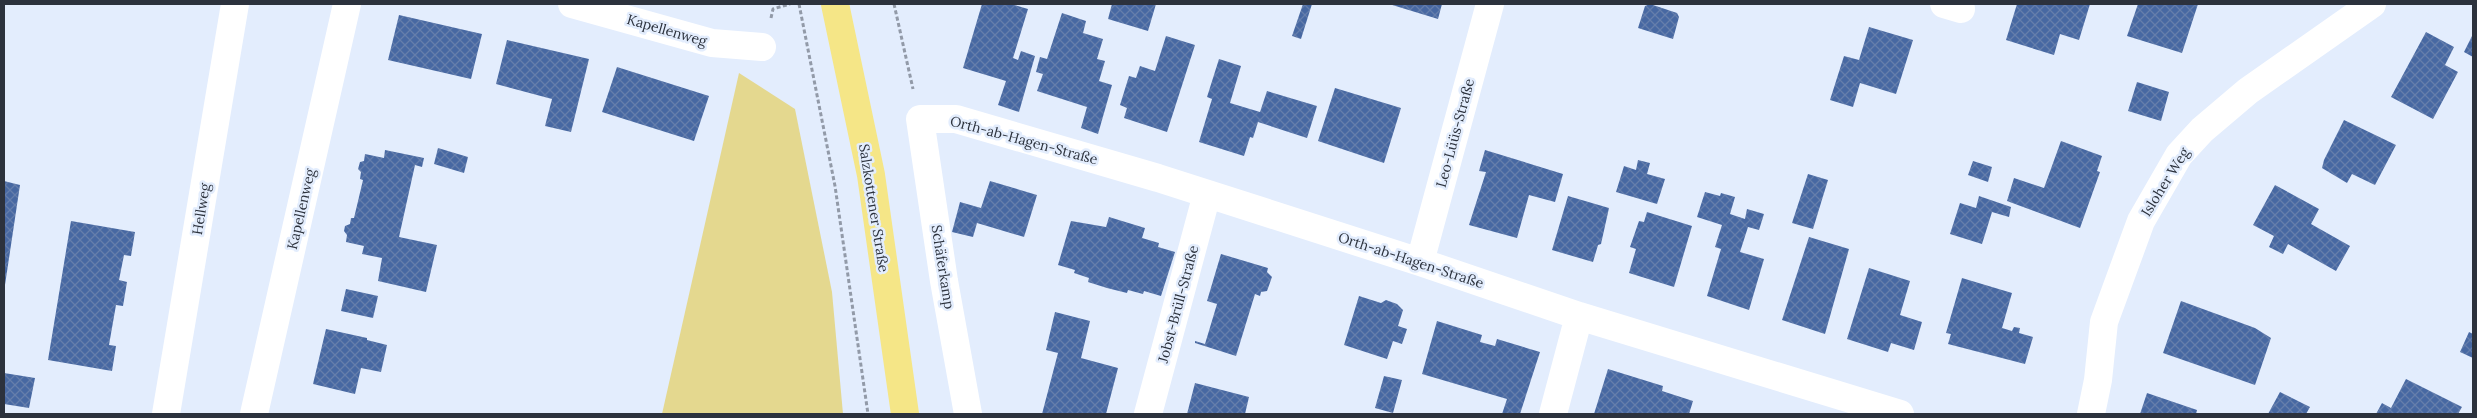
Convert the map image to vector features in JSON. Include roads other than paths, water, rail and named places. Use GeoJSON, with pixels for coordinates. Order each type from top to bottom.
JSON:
{"type":"FeatureCollection","features":[{"type":"Feature","properties":{"kind":"main road","name":"Salzkottener Straße"},"geometry":{"type":"LineString","coordinates":[[835,4],[871,174],[905,414]]}},
{"type":"Feature","properties":{"kind":"street","name":"Hellweg"},"geometry":{"type":"LineString","coordinates":[[166,414],[235,4]]}},
{"type":"Feature","properties":{"kind":"street","name":"Kapellenweg"},"geometry":{"type":"LineString","coordinates":[[254,414],[347,4]]}},
{"type":"Feature","properties":{"kind":"street","name":"Kapellenweg"},"geometry":{"type":"LineString","coordinates":[[572,4],[712,43],[762,48]]}},
{"type":"Feature","properties":{"kind":"street","name":"Leo-Lüüs-Straße"},"geometry":{"type":"LineString","coordinates":[[1420,262],[1490,4]]}},
{"type":"Feature","properties":{"kind":"street","name":"Isloher Weg"},"geometry":{"type":"LineString","coordinates":[[2091,414],[2098,380],[2104,322],[2141,221],[2179,154],[2202,130],[2248,91],[2372,4]]}},
{"type":"Feature","properties":{"kind":"street","name":"Orth-ab-Hagen-Straße"},"geometry":{"type":"LineString","coordinates":[[920,119],[956,119],[1207,194],[1420,262],[1579,316],[1900,414]]}},
{"type":"Feature","properties":{"kind":"street","name":"Schäferkamp"},"geometry":{"type":"LineString","coordinates":[[920,119],[944,281],[968,414]]}},
{"type":"Feature","properties":{"kind":"street","name":"Jobst-Brüll-Straße"},"geometry":{"type":"LineString","coordinates":[[1148,414],[1207,194]]}},
{"type":"Feature","properties":{"kind":"street"},"geometry":{"type":"LineString","coordinates":[[1553,414],[1579,316]]}}]}
